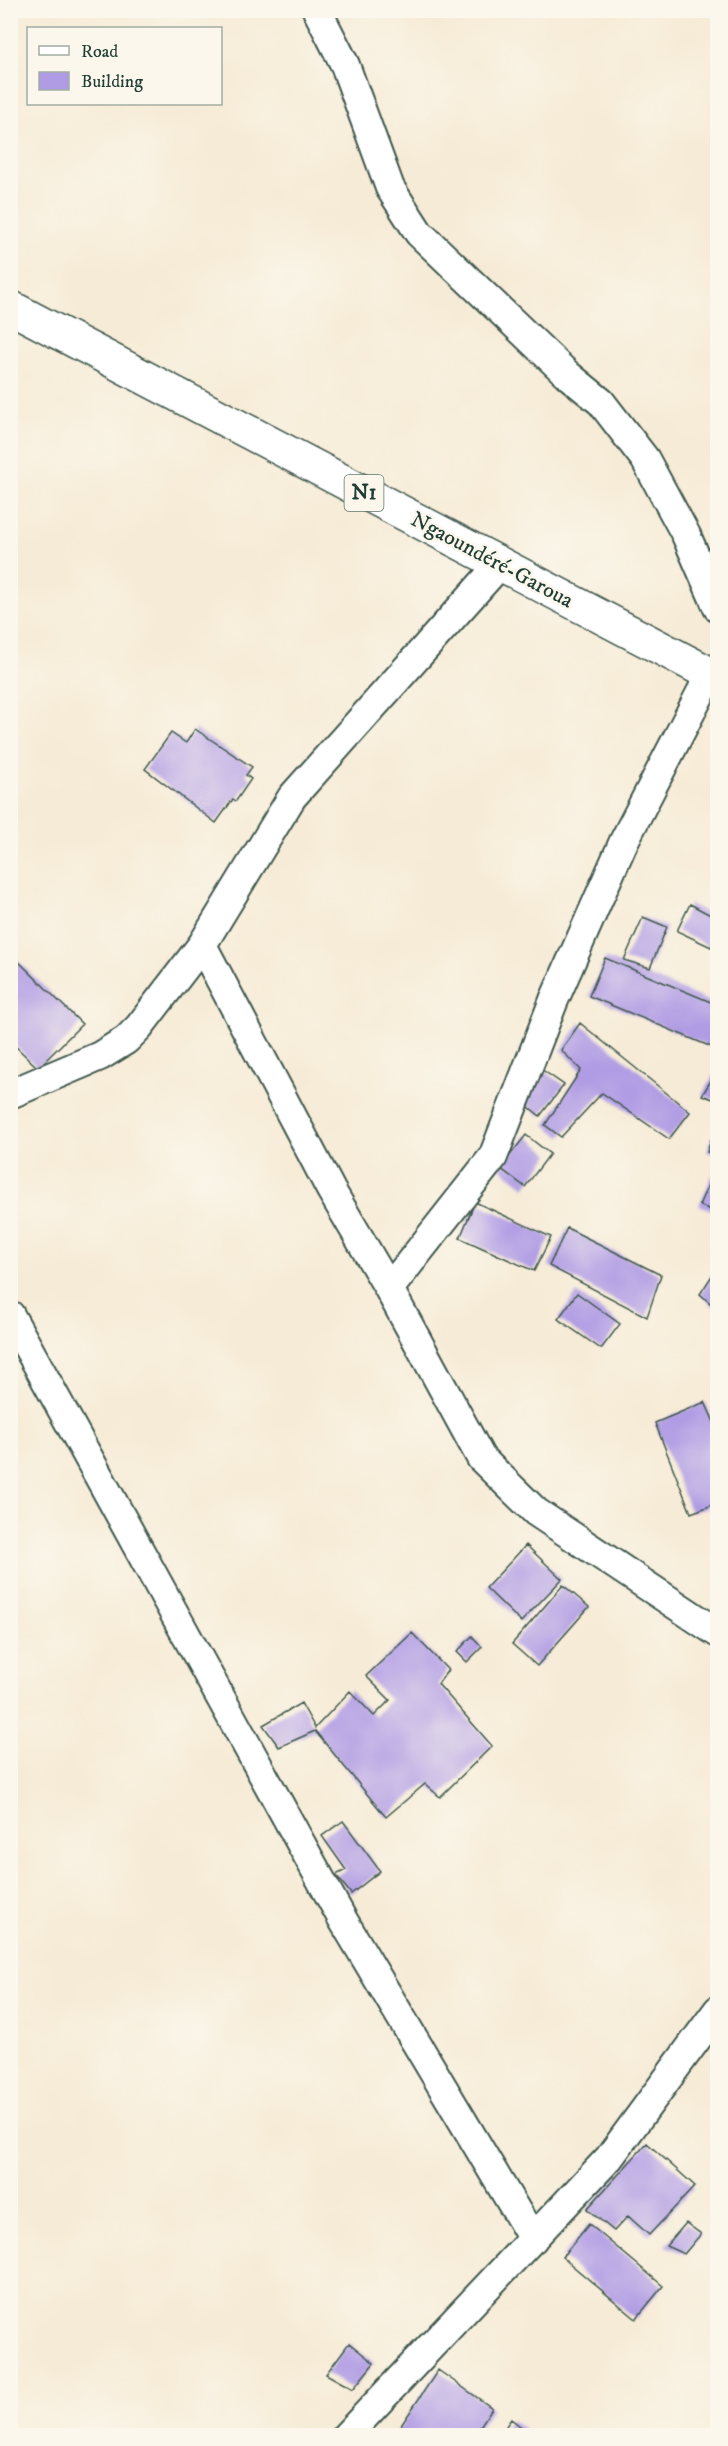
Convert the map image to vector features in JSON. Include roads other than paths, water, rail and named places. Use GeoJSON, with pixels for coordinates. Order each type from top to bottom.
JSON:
{"type":"FeatureCollection","features":[{"type":"Feature","properties":{"kind":"highway","name":"Ngaoundéré-Garoua"},"geometry":{"type":"LineString","coordinates":[[10,307],[714,676]]}},
{"type":"Feature","properties":{"kind":"street"},"geometry":{"type":"LineString","coordinates":[[317,10],[345,65],[390,188],[419,233],[568,375],[601,402],[645,459],[686,535],[717,608]]}},
{"type":"Feature","properties":{"kind":"street"},"geometry":{"type":"LineString","coordinates":[[10,1094],[100,1056],[126,1040],[202,945],[292,797],[500,564]]}},
{"type":"Feature","properties":{"kind":"street"},"geometry":{"type":"LineString","coordinates":[[389,1289],[492,1157],[554,1000],[624,841],[714,676]]}},
{"type":"Feature","properties":{"kind":"street"},"geometry":{"type":"LineString","coordinates":[[202,945],[332,1190],[481,1458],[536,1512],[717,1633]]}},
{"type":"Feature","properties":{"kind":"street"},"geometry":{"type":"LineString","coordinates":[[10,1315],[343,1920],[533,2239]]}},
{"type":"Feature","properties":{"kind":"street"},"geometry":{"type":"LineString","coordinates":[[346,2436],[609,2158],[717,2010]]}}]}
